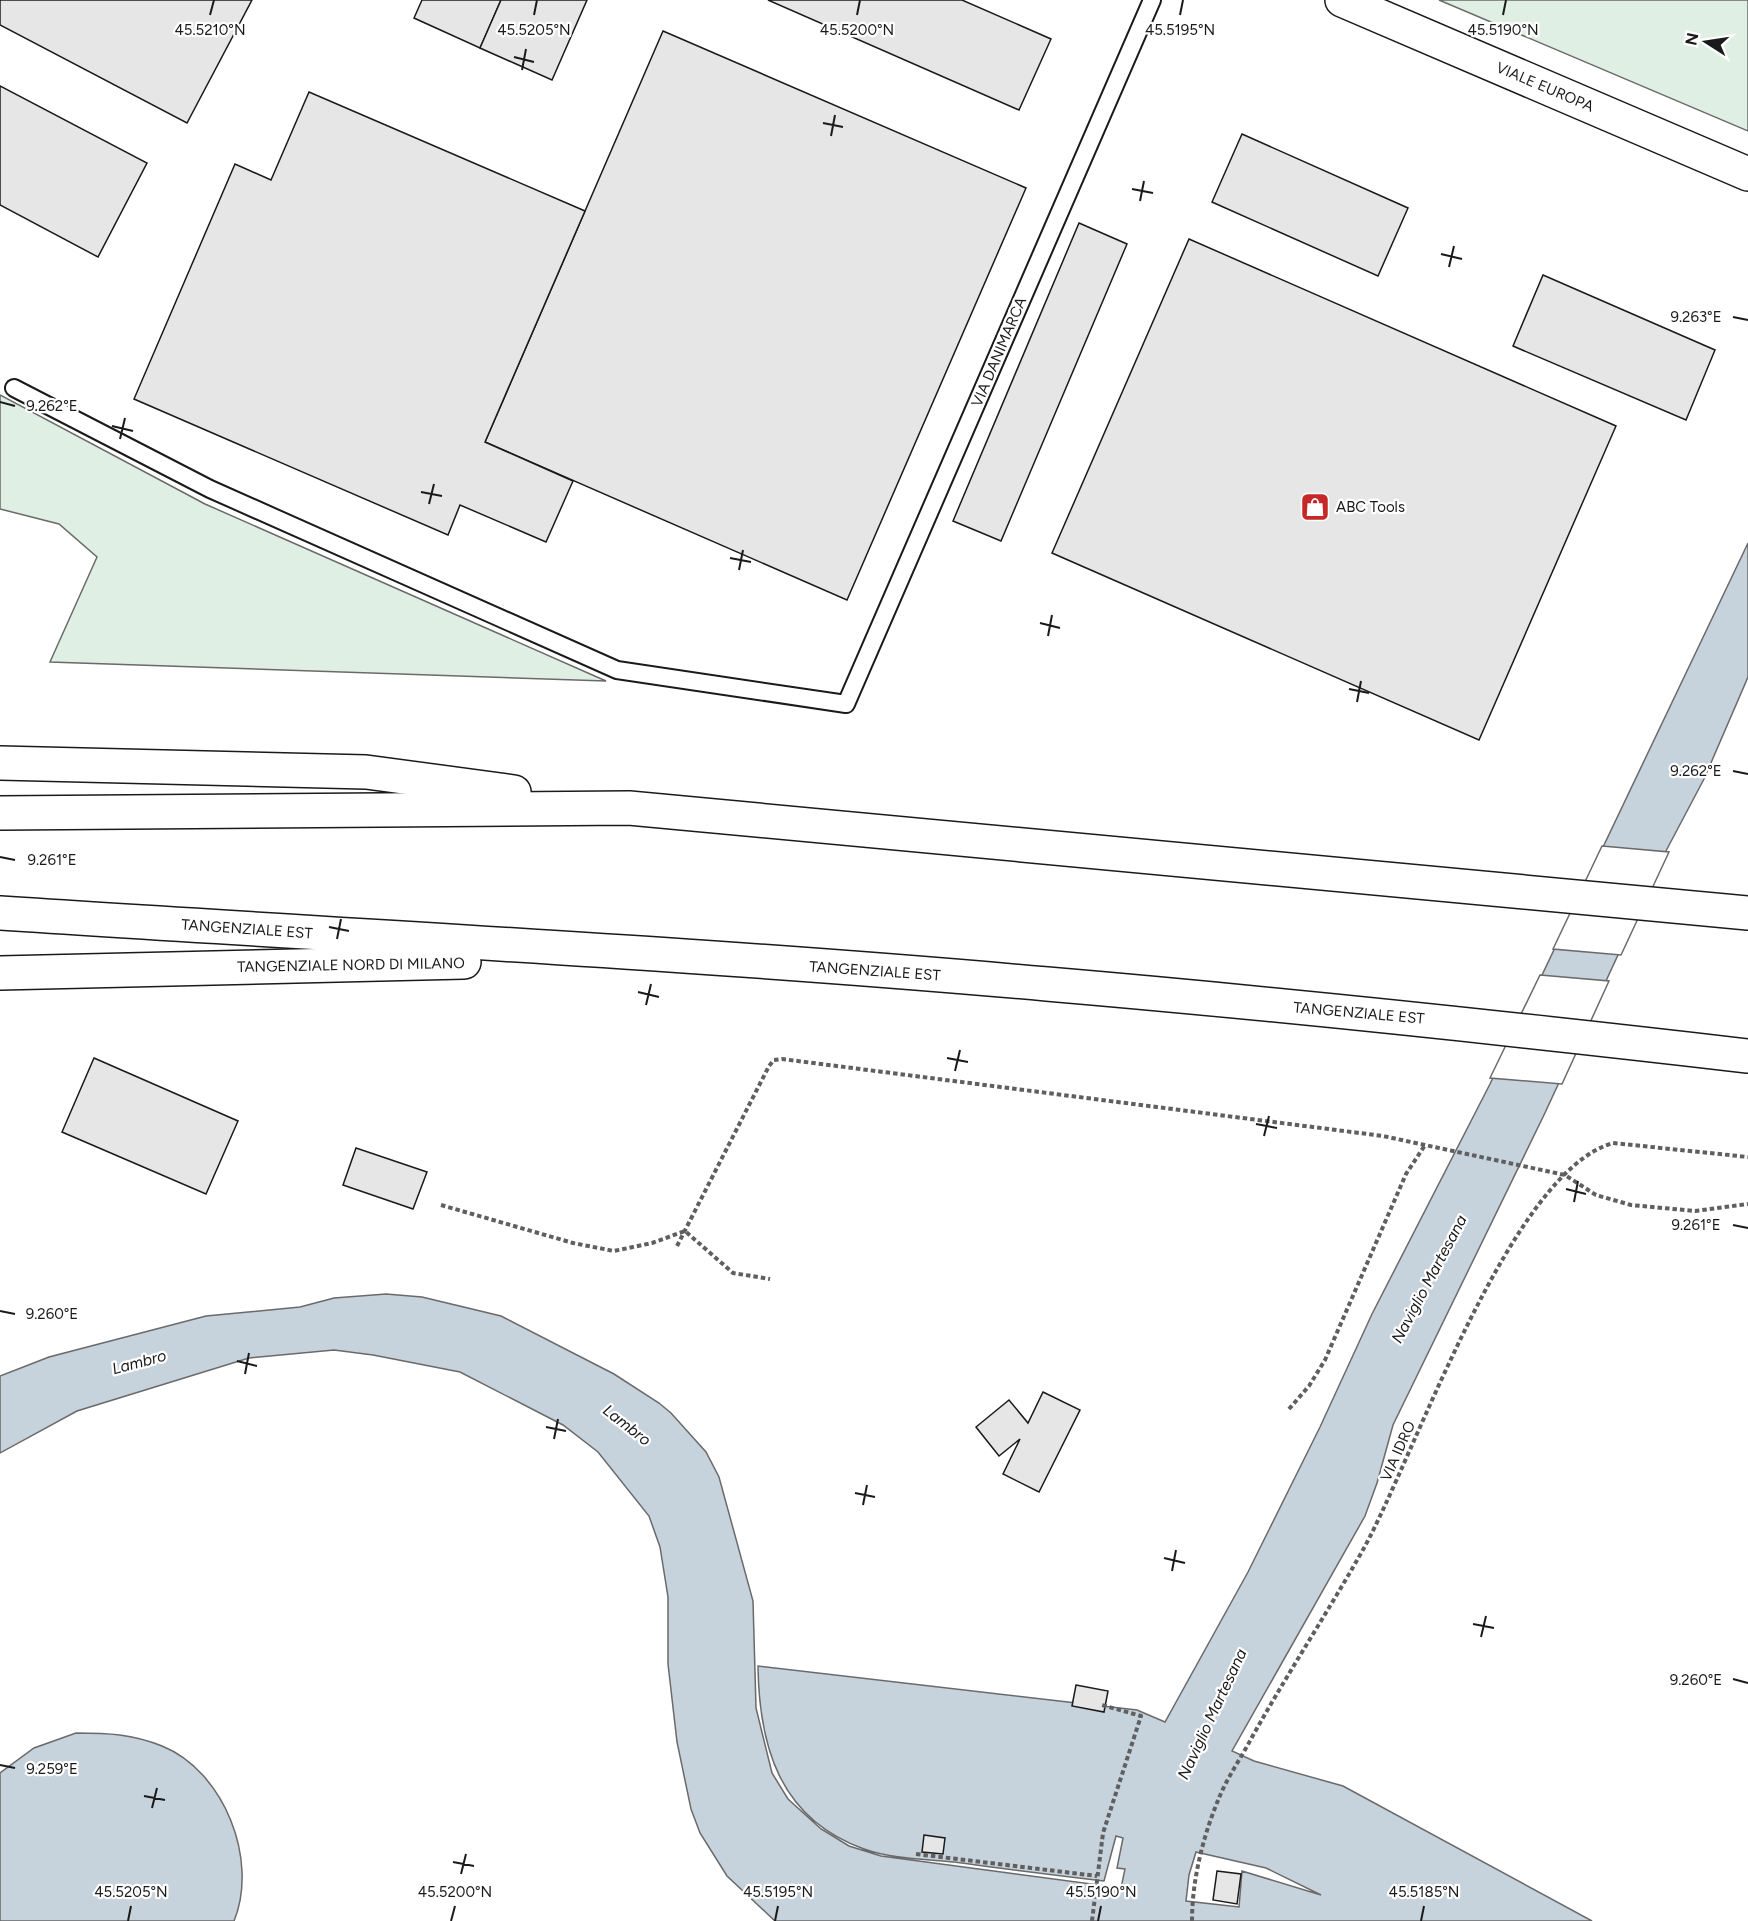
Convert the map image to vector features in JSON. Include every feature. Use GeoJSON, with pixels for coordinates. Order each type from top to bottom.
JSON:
{"type":"FeatureCollection","features":[{"type":"Feature","properties":{"kind":"main road","name":"VIALE EUROPA"},"geometry":{"type":"LineString","coordinates":[[1342,0],[1748,174]]}},
{"type":"Feature","properties":{"kind":"main road"},"geometry":{"type":"LineString","coordinates":[[0,763],[366,772],[629,808],[1748,913]]}},
{"type":"Feature","properties":{"kind":"main road"},"geometry":{"type":"LineString","coordinates":[[0,813],[629,808]]}},
{"type":"Feature","properties":{"kind":"main road","name":"TANGENZIALE EST"},"geometry":{"type":"LineString","coordinates":[[0,914],[703,958],[1043,983],[1496,1026],[1748,1056]]}},
{"type":"Feature","properties":{"kind":"main road"},"geometry":{"type":"LineString","coordinates":[[0,952],[461,963]]}},
{"type":"Feature","properties":{"kind":"main road","name":"TANGENZIALE NORD DI MILANO"},"geometry":{"type":"LineString","coordinates":[[0,973],[703,958]]}},
{"type":"Feature","properties":{"kind":"lane","name":"VIA DANIMARCA"},"geometry":{"type":"LineString","coordinates":[[14,388],[210,489],[617,670],[846,704],[1152,0]]}},
{"type":"Feature","properties":{"kind":"path"},"geometry":{"type":"LineString","coordinates":[[677,1246],[770,1066],[774,1060],[782,1059],[1383,1136],[1565,1175],[1596,1195],[1631,1205],[1695,1210],[1748,1204]]}},
{"type":"Feature","properties":{"kind":"path","name":"VIA IDRO"},"geometry":{"type":"LineString","coordinates":[[1191,1921],[1192,1889],[1219,1798],[1261,1721],[1364,1548],[1390,1499],[1466,1327],[1492,1277],[1536,1210],[1565,1175],[1591,1152],[1613,1143],[1748,1156]]}},
{"type":"Feature","properties":{"kind":"path"},"geometry":{"type":"LineString","coordinates":[[1289,1409],[1309,1386],[1325,1360],[1406,1174],[1425,1145]]}},
{"type":"Feature","properties":{"kind":"path"},"geometry":{"type":"LineString","coordinates":[[441,1205],[573,1243],[614,1251],[652,1243],[685,1231]]}},
{"type":"Feature","properties":{"kind":"path"},"geometry":{"type":"LineString","coordinates":[[685,1231],[733,1273],[770,1279]]}},
{"type":"Feature","properties":{"kind":"path"},"geometry":{"type":"LineString","coordinates":[[1092,1921],[1103,1833],[1141,1716],[1102,1705]]}},
{"type":"Feature","properties":{"kind":"path"},"geometry":{"type":"LineString","coordinates":[[916,1854],[1097,1876]]}},
{"type":"Feature","properties":{"kind":"green space"},"geometry":{"type":"Polygon","coordinates":[[[1439,0],[1748,0],[1748,131],[1439,0]]]}},
{"type":"Feature","properties":{"kind":"green space"},"geometry":{"type":"Polygon","coordinates":[[[0,395],[205,504],[606,681],[50,662],[97,557],[59,524],[0,509],[0,395]]]}},
{"type":"Feature","properties":{"kind":"water"},"geometry":{"type":"Polygon","coordinates":[[[1748,543],[1748,677],[1704,779],[1667,849],[1544,1115],[1393,1425],[1365,1516],[1232,1751],[1254,1761],[1343,1786],[1592,1921],[775,1921],[727,1876],[700,1833],[691,1809],[677,1742],[668,1664],[668,1597],[660,1547],[649,1516],[598,1452],[563,1425],[460,1372],[334,1350],[249,1358],[77,1411],[0,1453],[0,1376],[49,1357],[206,1316],[300,1307],[334,1298],[386,1294],[422,1297],[501,1316],[614,1374],[659,1403],[706,1452],[719,1477],[753,1601],[756,1708],[772,1773],[788,1799],[821,1829],[849,1846],[881,1856],[1121,1888],[1125,1869],[1117,1868],[1123,1838],[1116,1836],[1104,1881],[886,1855],[864,1849],[835,1836],[812,1819],[794,1799],[780,1777],[763,1725],[758,1666],[1137,1710],[1165,1722],[1248,1572],[1320,1427],[1372,1314],[1490,1084],[1748,543]],[[1196,1852],[1189,1875],[1186,1901],[1239,1907],[1242,1871],[1321,1895],[1266,1868],[1196,1852]]]}},
{"type":"Feature","properties":{"kind":"water"},"geometry":{"type":"Polygon","coordinates":[[[76,1733],[120,1735],[151,1742],[184,1758],[203,1775],[219,1796],[231,1820],[239,1845],[242,1871],[241,1897],[234,1921],[0,1921],[0,1773],[34,1748],[76,1733]]]}},
{"type":"Feature","properties":{"kind":"pier"},"geometry":{"type":"Polygon","coordinates":[[[1602,846],[1669,852],[1621,955],[1553,949],[1602,846]]]}},
{"type":"Feature","properties":{"kind":"pier"},"geometry":{"type":"Polygon","coordinates":[[[1540,975],[1609,981],[1562,1084],[1490,1078],[1540,975]]]}},
{"type":"Feature","properties":{"kind":"building"},"geometry":{"type":"Polygon","coordinates":[[[0,0],[252,0],[187,123],[0,25],[0,0]]]}},
{"type":"Feature","properties":{"kind":"building"},"geometry":{"type":"Polygon","coordinates":[[[422,0],[501,0],[480,48],[414,18],[422,0]]]}},
{"type":"Feature","properties":{"kind":"building"},"geometry":{"type":"Polygon","coordinates":[[[501,0],[587,0],[552,80],[480,48],[501,0]]]}},
{"type":"Feature","properties":{"kind":"building"},"geometry":{"type":"Polygon","coordinates":[[[768,0],[962,0],[1051,39],[1019,110],[768,0]]]}},
{"type":"Feature","properties":{"kind":"building"},"geometry":{"type":"Polygon","coordinates":[[[663,31],[1026,188],[847,600],[485,442],[663,31]]]}},
{"type":"Feature","properties":{"kind":"building"},"geometry":{"type":"Polygon","coordinates":[[[0,86],[147,163],[98,257],[0,205],[0,86]]]}},
{"type":"Feature","properties":{"kind":"building"},"geometry":{"type":"Polygon","coordinates":[[[309,92],[585,211],[485,442],[573,481],[546,542],[460,505],[448,535],[134,399],[235,164],[271,180],[309,92]]]}},
{"type":"Feature","properties":{"kind":"building"},"geometry":{"type":"Polygon","coordinates":[[[1242,134],[1408,208],[1378,276],[1212,202],[1242,134]]]}},
{"type":"Feature","properties":{"kind":"building"},"geometry":{"type":"Polygon","coordinates":[[[1079,223],[1127,244],[1001,541],[953,521],[1079,223]]]}},
{"type":"Feature","properties":{"kind":"building"},"geometry":{"type":"Polygon","coordinates":[[[1189,239],[1616,426],[1479,740],[1052,553],[1189,239]]]}},
{"type":"Feature","properties":{"kind":"building"},"geometry":{"type":"Polygon","coordinates":[[[1543,275],[1715,350],[1686,420],[1513,346],[1543,275]]]}},
{"type":"Feature","properties":{"kind":"building"},"geometry":{"type":"Polygon","coordinates":[[[94,1058],[238,1121],[206,1194],[62,1132],[94,1058]]]}},
{"type":"Feature","properties":{"kind":"building"},"geometry":{"type":"Polygon","coordinates":[[[356,1148],[427,1172],[413,1209],[343,1185],[356,1148]]]}},
{"type":"Feature","properties":{"kind":"building"},"geometry":{"type":"Polygon","coordinates":[[[1043,1392],[1080,1410],[1039,1492],[1003,1474],[1020,1439],[999,1456],[976,1427],[1009,1400],[1028,1423],[1043,1392]]]}},
{"type":"Feature","properties":{"kind":"building"},"geometry":{"type":"Polygon","coordinates":[[[1076,1685],[1108,1691],[1104,1712],[1072,1706],[1076,1685]]]}},
{"type":"Feature","properties":{"kind":"building"},"geometry":{"type":"Polygon","coordinates":[[[924,1835],[945,1838],[943,1854],[922,1852],[924,1835]]]}},
{"type":"Feature","properties":{"kind":"building"},"geometry":{"type":"Polygon","coordinates":[[[1217,1871],[1241,1874],[1237,1904],[1213,1900],[1217,1871]]]}},
{"type":"Feature","properties":{"kind":"place","name":"ABC Tools"},"geometry":{"type":"Point","coordinates":[1315,507]}},
{"type":"Feature","properties":{"kind":"water label","name":"Naviglio Martesana"},"geometry":{"type":"Point","coordinates":[1429,1279]}},
{"type":"Feature","properties":{"kind":"water label","name":"Lambro"},"geometry":{"type":"Point","coordinates":[139,1362]}},
{"type":"Feature","properties":{"kind":"water label","name":"Lambro"},"geometry":{"type":"Point","coordinates":[627,1425]}},
{"type":"Feature","properties":{"kind":"water label","name":"Naviglio Martesana"},"geometry":{"type":"Point","coordinates":[1212,1714]}}]}
